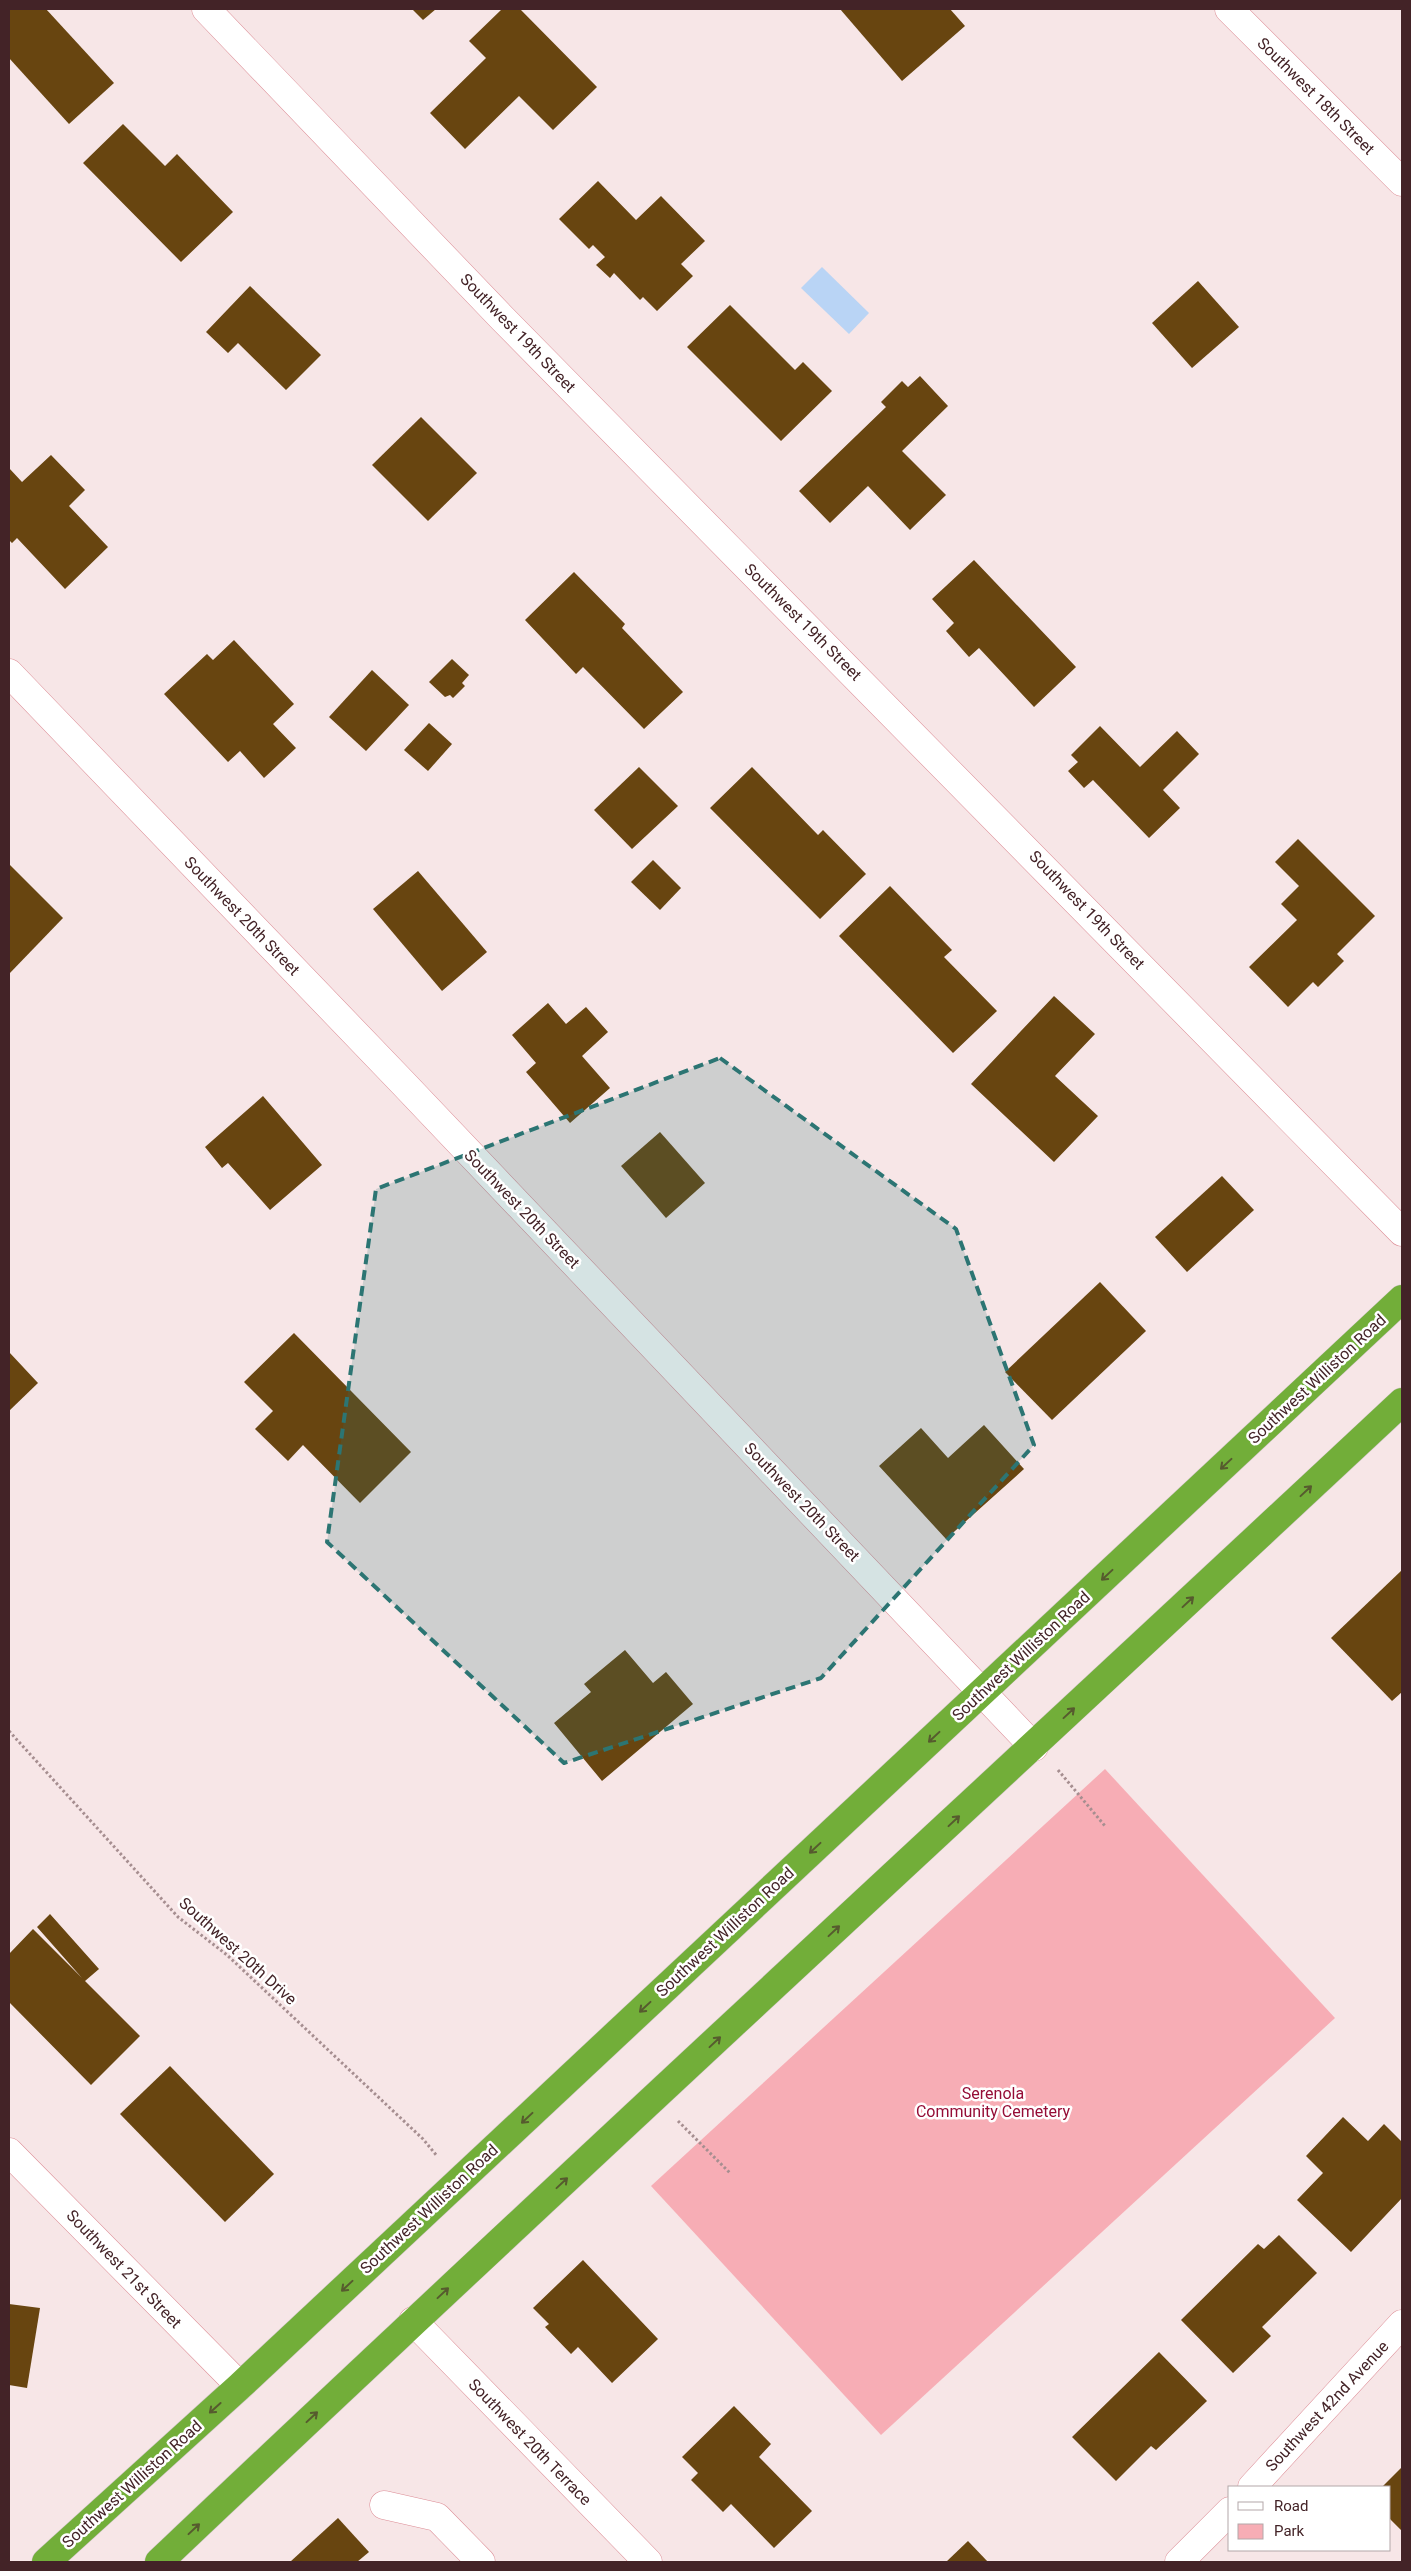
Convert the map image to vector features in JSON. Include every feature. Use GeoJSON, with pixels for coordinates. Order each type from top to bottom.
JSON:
{"type":"FeatureCollection","features":[{"type":"Feature","properties":{"kind":"highway","name":"Southwest Williston Road"},"geometry":{"type":"LineString","coordinates":[[46,2562],[240,2386],[1402,1299]]}},
{"type":"Feature","properties":{"kind":"highway"},"geometry":{"type":"LineString","coordinates":[[159,2562],[413,2321],[1034,1747],[1402,1402]]}},
{"type":"Feature","properties":{"kind":"street","name":"Southwest 19th Street"},"geometry":{"type":"LineString","coordinates":[[206,9],[503,319],[1402,1232]]}},
{"type":"Feature","properties":{"kind":"street","name":"Southwest 18th Street"},"geometry":{"type":"LineString","coordinates":[[1229,9],[1402,182]]}},
{"type":"Feature","properties":{"kind":"street","name":"Southwest 20th Street"},"geometry":{"type":"LineString","coordinates":[[9,673],[1034,1747]]}},
{"type":"Feature","properties":{"kind":"street","name":"Southwest 21st Street"},"geometry":{"type":"LineString","coordinates":[[9,2152],[240,2386]]}},
{"type":"Feature","properties":{"kind":"street","name":"Southwest 20th Terrace"},"geometry":{"type":"LineString","coordinates":[[413,2321],[648,2562]]}},
{"type":"Feature","properties":{"kind":"street","name":"Southwest 42nd Avenue"},"geometry":{"type":"LineString","coordinates":[[1253,2486],[1402,2324]]}},
{"type":"Feature","properties":{"kind":"street"},"geometry":{"type":"LineString","coordinates":[[384,2505],[437,2517],[481,2562]]}},
{"type":"Feature","properties":{"kind":"street"},"geometry":{"type":"LineString","coordinates":[[1179,2562],[1228,2513]]}},
{"type":"Feature","properties":{"kind":"path","name":"Southwest 20th Drive"},"geometry":{"type":"LineString","coordinates":[[9,1731],[178,1917],[235,1962],[423,2139],[459,2180]]}},
{"type":"Feature","properties":{"kind":"path"},"geometry":{"type":"LineString","coordinates":[[1034,1747],[1064,1776],[1104,1826]]}},
{"type":"Feature","properties":{"kind":"path"},"geometry":{"type":"LineString","coordinates":[[654,2098],[730,2174]]}},
{"type":"Feature","properties":{"kind":"highlighted area"},"geometry":{"type":"Polygon","coordinates":[[[720,1058],[956,1229],[1034,1445],[821,1678],[564,1763],[327,1542],[376,1189],[720,1058]]]}},
{"type":"Feature","properties":{"kind":"green space","name":"Serenola Community Cemetery"},"geometry":{"type":"Polygon","coordinates":[[[1105,1769],[1335,2018],[881,2435],[651,2186],[1105,1769]]]}},
{"type":"Feature","properties":{"kind":"water"},"geometry":{"type":"Polygon","coordinates":[[[822,267],[869,313],[849,334],[801,288],[822,267]]]}},
{"type":"Feature","properties":{"kind":"building"},"geometry":{"type":"Polygon","coordinates":[[[9,9],[46,9],[114,83],[69,124],[9,58],[9,9]]]}},
{"type":"Feature","properties":{"kind":"building"},"geometry":{"type":"Polygon","coordinates":[[[412,9],[436,9],[423,20],[412,9]]]}},
{"type":"Feature","properties":{"kind":"building"},"geometry":{"type":"Polygon","coordinates":[[[502,9],[520,9],[597,87],[553,130],[519,96],[465,149],[430,113],[486,58],[469,41],[502,9]]]}},
{"type":"Feature","properties":{"kind":"building"},"geometry":{"type":"Polygon","coordinates":[[[840,9],[950,9],[965,26],[902,81],[840,9]]]}},
{"type":"Feature","properties":{"kind":"building"},"geometry":{"type":"Polygon","coordinates":[[[123,124],[165,166],[177,154],[233,212],[181,262],[83,163],[123,124]]]}},
{"type":"Feature","properties":{"kind":"building"},"geometry":{"type":"Polygon","coordinates":[[[598,181],[636,220],[661,196],[705,241],[681,264],[693,276],[657,311],[643,297],[640,300],[614,273],[610,278],[596,265],[605,257],[593,245],[589,249],[559,219],[598,181]]]}},
{"type":"Feature","properties":{"kind":"building"},"geometry":{"type":"Polygon","coordinates":[[[1198,281],[1239,327],[1192,368],[1152,323],[1198,281]]]}},
{"type":"Feature","properties":{"kind":"building"},"geometry":{"type":"Polygon","coordinates":[[[250,286],[321,355],[286,390],[238,343],[228,353],[206,332],[250,286]]]}},
{"type":"Feature","properties":{"kind":"building"},"geometry":{"type":"Polygon","coordinates":[[[730,305],[795,370],[803,362],[832,391],[781,441],[687,347],[730,305]]]}},
{"type":"Feature","properties":{"kind":"building"},"geometry":{"type":"Polygon","coordinates":[[[920,376],[948,406],[902,451],[946,495],[910,530],[868,486],[830,523],[799,491],[886,407],[881,402],[902,381],[908,387],[920,376]]]}},
{"type":"Feature","properties":{"kind":"building"},"geometry":{"type":"Polygon","coordinates":[[[421,417],[477,473],[428,521],[372,465],[421,417]]]}},
{"type":"Feature","properties":{"kind":"building"},"geometry":{"type":"Polygon","coordinates":[[[51,455],[85,490],[69,506],[108,547],[65,589],[17,538],[12,543],[9,540],[9,468],[22,482],[51,455]]]}},
{"type":"Feature","properties":{"kind":"building"},"geometry":{"type":"Polygon","coordinates":[[[974,560],[1076,667],[1034,707],[979,648],[969,657],[946,631],[954,623],[932,599],[974,560]]]}},
{"type":"Feature","properties":{"kind":"building"},"geometry":{"type":"Polygon","coordinates":[[[574,572],[625,624],[622,628],[683,692],[644,729],[583,667],[576,674],[525,620],[574,572]]]}},
{"type":"Feature","properties":{"kind":"building"},"geometry":{"type":"Polygon","coordinates":[[[234,640],[294,704],[273,724],[296,748],[264,778],[240,751],[228,762],[164,694],[207,654],[213,660],[234,640]]]}},
{"type":"Feature","properties":{"kind":"building"},"geometry":{"type":"Polygon","coordinates":[[[452,659],[469,675],[462,683],[465,686],[453,698],[450,695],[445,697],[429,682],[452,659]]]}},
{"type":"Feature","properties":{"kind":"building"},"geometry":{"type":"Polygon","coordinates":[[[372,670],[409,705],[366,751],[329,717],[372,670]]]}},
{"type":"Feature","properties":{"kind":"building"},"geometry":{"type":"Polygon","coordinates":[[[429,723],[452,744],[428,771],[404,750],[429,723]]]}},
{"type":"Feature","properties":{"kind":"building"},"geometry":{"type":"Polygon","coordinates":[[[1100,726],[1140,767],[1177,731],[1199,754],[1163,790],[1180,808],[1149,838],[1093,780],[1084,788],[1068,771],[1078,762],[1071,755],[1100,726]]]}},
{"type":"Feature","properties":{"kind":"building"},"geometry":{"type":"Polygon","coordinates":[[[639,767],[678,806],[632,849],[594,810],[639,767]]]}},
{"type":"Feature","properties":{"kind":"building"},"geometry":{"type":"Polygon","coordinates":[[[752,767],[818,835],[823,830],[866,874],[820,919],[710,808],[752,767]]]}},
{"type":"Feature","properties":{"kind":"building"},"geometry":{"type":"Polygon","coordinates":[[[1298,839],[1375,916],[1337,954],[1344,961],[1318,987],[1313,982],[1288,1007],[1249,967],[1297,920],[1281,904],[1299,886],[1275,862],[1298,839]]]}},
{"type":"Feature","properties":{"kind":"building"},"geometry":{"type":"Polygon","coordinates":[[[653,860],[681,888],[660,910],[631,882],[653,860]]]}},
{"type":"Feature","properties":{"kind":"building"},"geometry":{"type":"Polygon","coordinates":[[[9,864],[63,918],[9,974],[9,864]]]}},
{"type":"Feature","properties":{"kind":"building"},"geometry":{"type":"Polygon","coordinates":[[[418,871],[487,952],[442,991],[373,909],[418,871]]]}},
{"type":"Feature","properties":{"kind":"building"},"geometry":{"type":"Polygon","coordinates":[[[890,886],[952,950],[944,957],[997,1011],[953,1053],[839,936],[890,886]]]}},
{"type":"Feature","properties":{"kind":"building"},"geometry":{"type":"Polygon","coordinates":[[[1054,996],[1095,1034],[1055,1076],[1098,1116],[1054,1162],[971,1084],[1054,996]]]}},
{"type":"Feature","properties":{"kind":"building"},"geometry":{"type":"Polygon","coordinates":[[[548,1003],[566,1024],[586,1007],[608,1032],[582,1056],[610,1088],[570,1123],[526,1072],[536,1063],[512,1035],[548,1003]]]}},
{"type":"Feature","properties":{"kind":"building"},"geometry":{"type":"Polygon","coordinates":[[[263,1096],[322,1165],[270,1210],[228,1163],[222,1168],[205,1147],[263,1096]]]}},
{"type":"Feature","properties":{"kind":"building"},"geometry":{"type":"Polygon","coordinates":[[[660,1132],[705,1183],[666,1218],[621,1166],[660,1132]]]}},
{"type":"Feature","properties":{"kind":"building"},"geometry":{"type":"Polygon","coordinates":[[[1222,1176],[1254,1210],[1187,1272],[1155,1237],[1222,1176]]]}},
{"type":"Feature","properties":{"kind":"building"},"geometry":{"type":"Polygon","coordinates":[[[1100,1282],[1146,1331],[1052,1420],[1005,1372],[1100,1282]]]}},
{"type":"Feature","properties":{"kind":"building"},"geometry":{"type":"Polygon","coordinates":[[[294,1333],[411,1452],[360,1503],[303,1445],[288,1461],[255,1429],[273,1411],[244,1382],[294,1333]]]}},
{"type":"Feature","properties":{"kind":"building"},"geometry":{"type":"Polygon","coordinates":[[[9,1352],[38,1383],[9,1411],[9,1352]]]}},
{"type":"Feature","properties":{"kind":"building"},"geometry":{"type":"Polygon","coordinates":[[[984,1425],[1024,1469],[946,1539],[879,1466],[921,1428],[948,1458],[984,1425]]]}},
{"type":"Feature","properties":{"kind":"building"},"geometry":{"type":"Polygon","coordinates":[[[1402,1570],[1402,1692],[1392,1701],[1331,1638],[1402,1570]]]}},
{"type":"Feature","properties":{"kind":"building"},"geometry":{"type":"Polygon","coordinates":[[[625,1650],[653,1683],[666,1672],[693,1704],[602,1781],[554,1723],[591,1692],[584,1684],[625,1650]]]}},
{"type":"Feature","properties":{"kind":"building"},"geometry":{"type":"Polygon","coordinates":[[[50,1914],[99,1969],[85,1981],[140,2036],[91,2085],[9,2002],[9,1954],[33,1929],[82,1978],[37,1927],[50,1914]]]}},
{"type":"Feature","properties":{"kind":"building"},"geometry":{"type":"Polygon","coordinates":[[[170,2066],[274,2174],[225,2222],[120,2114],[170,2066]]]}},
{"type":"Feature","properties":{"kind":"building"},"geometry":{"type":"Polygon","coordinates":[[[1343,2117],[1368,2141],[1384,2124],[1402,2142],[1402,2198],[1351,2252],[1297,2200],[1323,2173],[1306,2156],[1343,2117]]]}},
{"type":"Feature","properties":{"kind":"building"},"geometry":{"type":"Polygon","coordinates":[[[1279,2235],[1317,2273],[1262,2327],[1271,2336],[1233,2373],[1181,2320],[1258,2244],[1264,2249],[1279,2235]]]}},
{"type":"Feature","properties":{"kind":"building"},"geometry":{"type":"Polygon","coordinates":[[[583,2260],[658,2339],[612,2383],[578,2347],[571,2354],[545,2327],[549,2324],[533,2308],[583,2260]]]}},
{"type":"Feature","properties":{"kind":"building"},"geometry":{"type":"Polygon","coordinates":[[[9,2304],[40,2308],[27,2388],[9,2385],[9,2304]]]}},
{"type":"Feature","properties":{"kind":"building"},"geometry":{"type":"Polygon","coordinates":[[[1159,2352],[1207,2401],[1156,2450],[1151,2446],[1116,2481],[1072,2437],[1159,2352]]]}},
{"type":"Feature","properties":{"kind":"building"},"geometry":{"type":"Polygon","coordinates":[[[734,2406],[771,2444],[759,2457],[812,2511],[774,2548],[731,2504],[723,2512],[691,2480],[698,2473],[682,2457],[734,2406]]]}},
{"type":"Feature","properties":{"kind":"building"},"geometry":{"type":"Polygon","coordinates":[[[1402,2467],[1402,2531],[1391,2520],[1391,2486],[1383,2486],[1402,2467]]]}},
{"type":"Feature","properties":{"kind":"building"},"geometry":{"type":"Polygon","coordinates":[[[338,2518],[369,2552],[357,2562],[290,2562],[338,2518]]]}},
{"type":"Feature","properties":{"kind":"building"},"geometry":{"type":"Polygon","coordinates":[[[968,2541],[988,2562],[946,2562],[968,2541]]]}}]}
